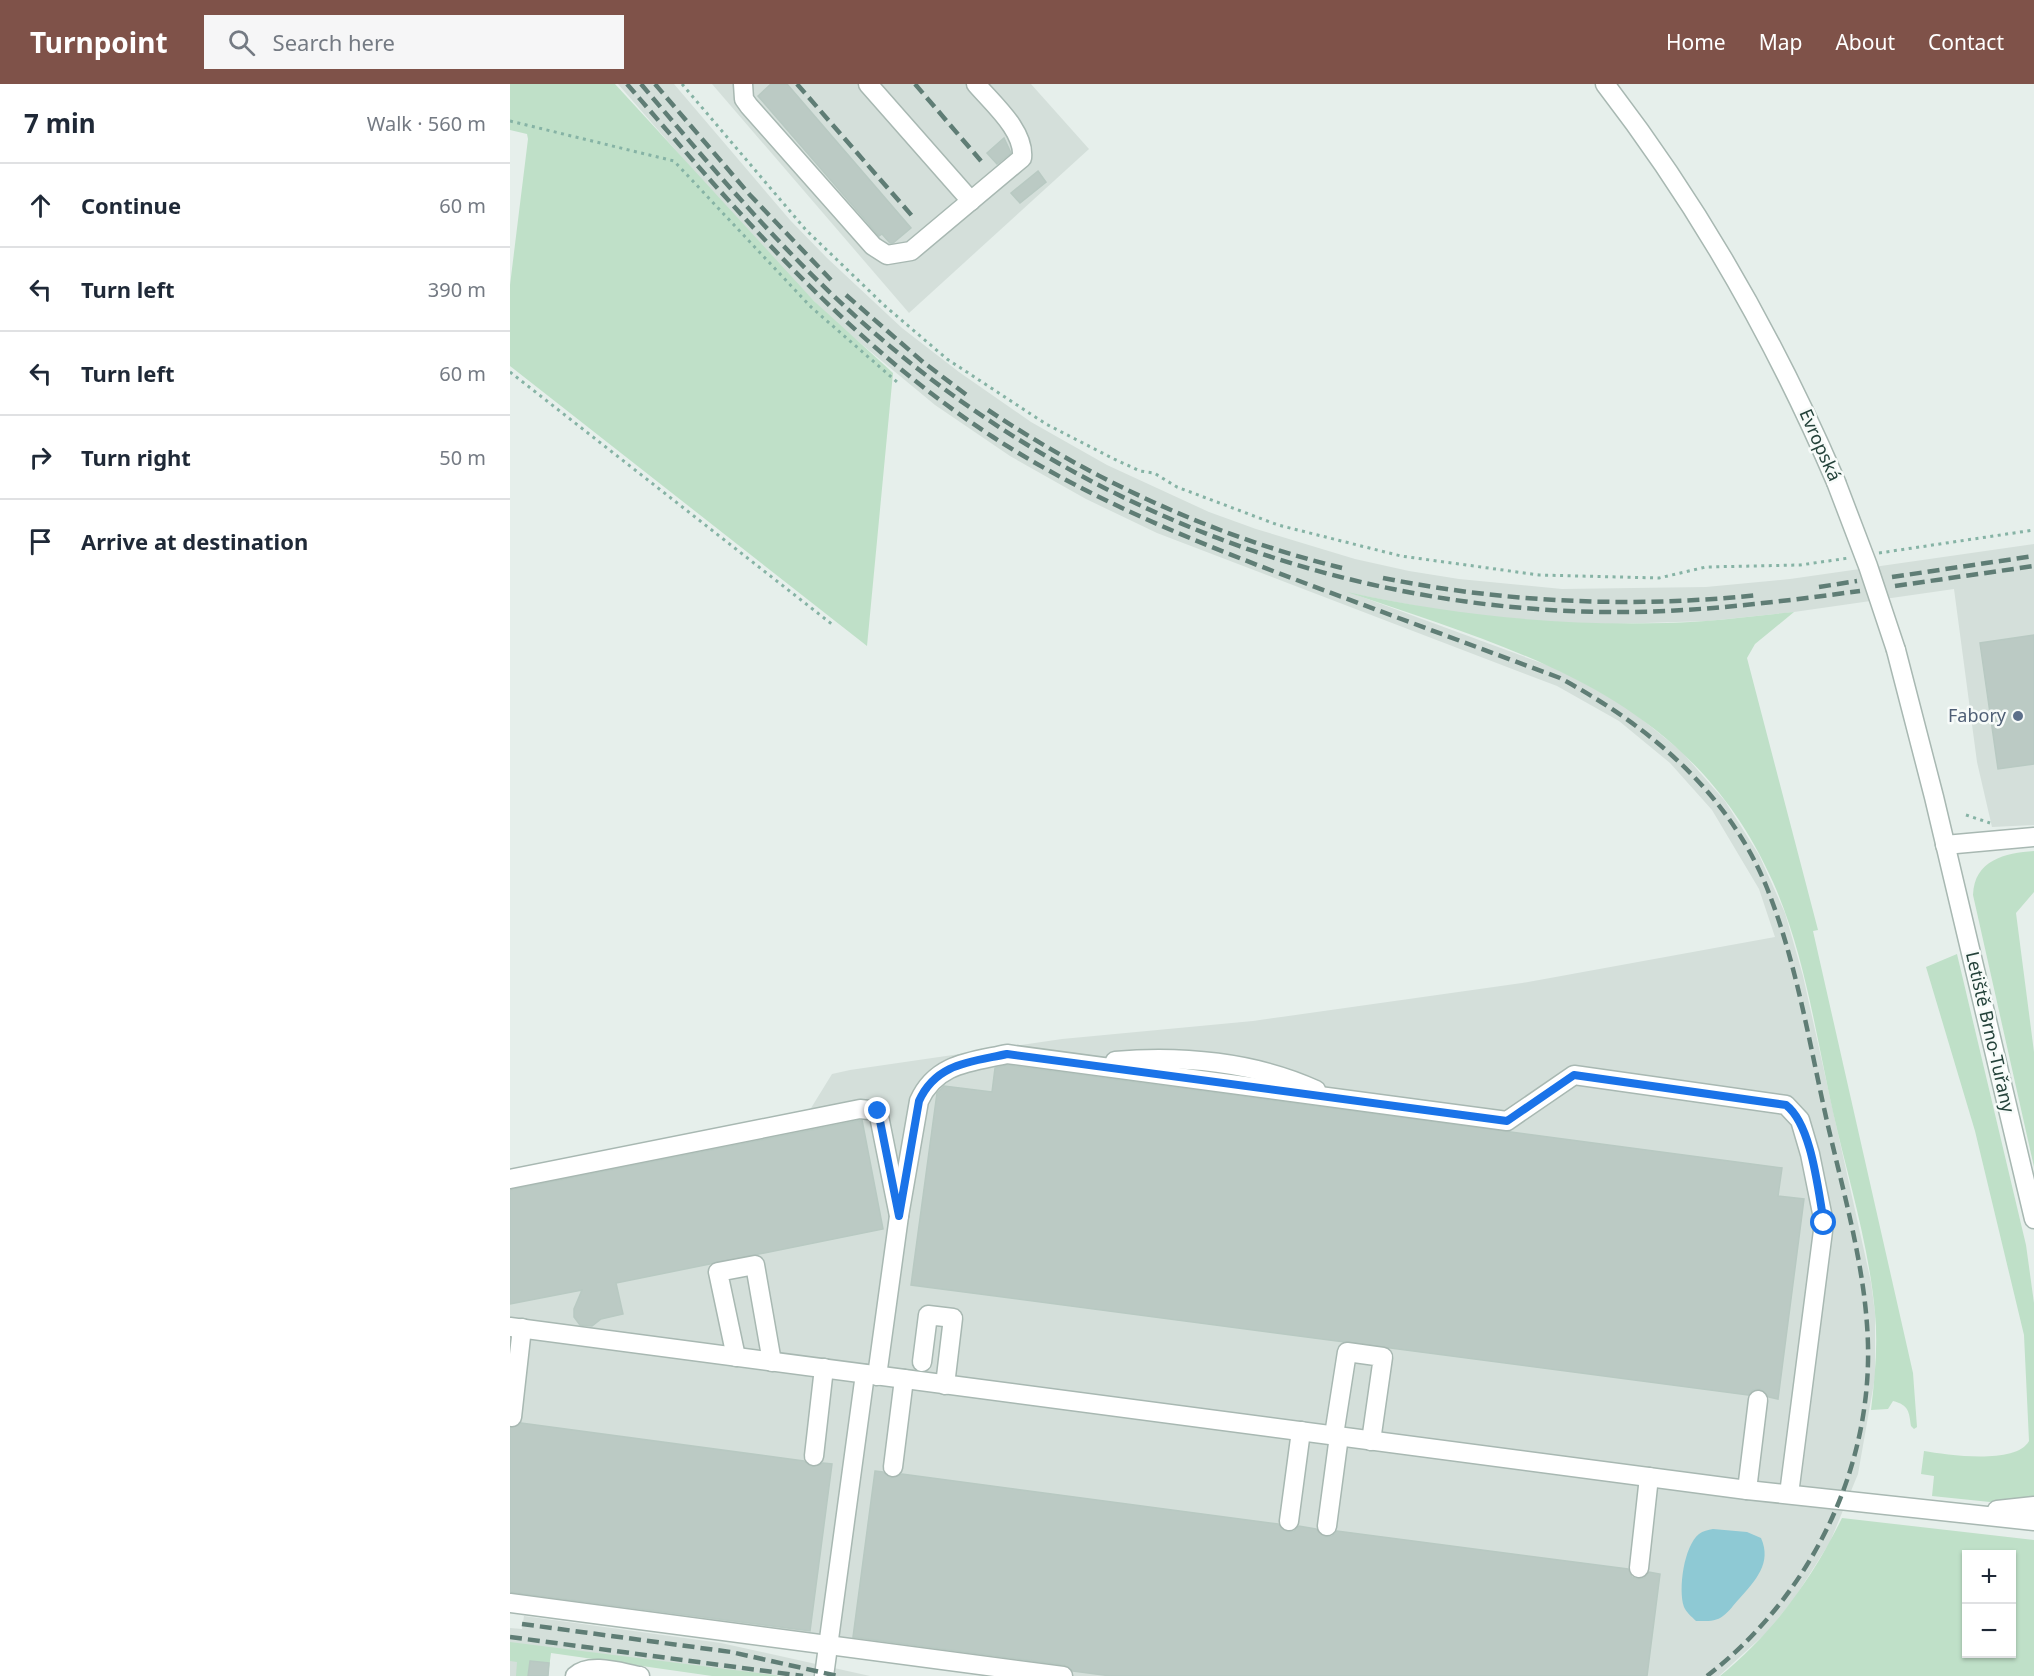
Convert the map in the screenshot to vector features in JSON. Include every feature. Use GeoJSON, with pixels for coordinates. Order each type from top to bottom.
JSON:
{"type":"FeatureCollection","features":[{"type":"Feature","properties":{"kind":"street"},"geometry":{"type":"LineString","coordinates":[[743,84],[744,99],[873,246],[887,255],[911,251],[1022,159],[1023,149],[1018,136],[976,84]]}},
{"type":"Feature","properties":{"kind":"street"},"geometry":{"type":"LineString","coordinates":[[868,84],[971,201]]}},
{"type":"Feature","properties":{"kind":"street","name":"Evropská"},"geometry":{"type":"LineString","coordinates":[[1605,84],[1666,167],[1730,267],[1788,373],[1836,482],[1868,566],[1896,650],[1945,845]]}},
{"type":"Feature","properties":{"kind":"street"},"geometry":{"type":"LineString","coordinates":[[1945,845],[2034,837]]}},
{"type":"Feature","properties":{"kind":"street","name":"Letiště Brno-Tuřany"},"geometry":{"type":"LineString","coordinates":[[1945,845],[2034,1219]]}},
{"type":"Feature","properties":{"kind":"street"},"geometry":{"type":"LineString","coordinates":[[824,1676],[827,1645],[871,1375],[919,1101],[926,1086],[935,1076],[959,1065],[1007,1054],[1507,1121],[1574,1075],[1783,1104],[1794,1111],[1810,1154],[1824,1223],[1789,1494]]}},
{"type":"Feature","properties":{"kind":"street"},"geometry":{"type":"LineString","coordinates":[[510,1179],[860,1109],[878,1111],[899,1216]]}},
{"type":"Feature","properties":{"kind":"street"},"geometry":{"type":"LineString","coordinates":[[736,1357],[718,1272],[755,1265],[772,1362]]}},
{"type":"Feature","properties":{"kind":"street"},"geometry":{"type":"LineString","coordinates":[[921,1362],[928,1315],[953,1318],[945,1384]]}},
{"type":"Feature","properties":{"kind":"street"},"geometry":{"type":"LineString","coordinates":[[512,1417],[516,1328],[1747,1490],[2034,1521]]}},
{"type":"Feature","properties":{"kind":"street"},"geometry":{"type":"LineString","coordinates":[[1327,1526],[1347,1352],[1383,1357],[1371,1441]]}},
{"type":"Feature","properties":{"kind":"street"},"geometry":{"type":"LineString","coordinates":[[814,1456],[824,1368]]}},
{"type":"Feature","properties":{"kind":"street"},"geometry":{"type":"LineString","coordinates":[[893,1467],[904,1379]]}},
{"type":"Feature","properties":{"kind":"street"},"geometry":{"type":"LineString","coordinates":[[1747,1490],[1758,1400]]}},
{"type":"Feature","properties":{"kind":"street"},"geometry":{"type":"LineString","coordinates":[[1289,1521],[1302,1431]]}},
{"type":"Feature","properties":{"kind":"street"},"geometry":{"type":"LineString","coordinates":[[1639,1568],[1649,1477]]}},
{"type":"Feature","properties":{"kind":"street"},"geometry":{"type":"LineString","coordinates":[[1944,1511],[2034,1506]]}},
{"type":"Feature","properties":{"kind":"street"},"geometry":{"type":"LineString","coordinates":[[510,1603],[1063,1676]]}},
{"type":"Feature","properties":{"kind":"street"},"geometry":{"type":"LineString","coordinates":[[575,1676],[579,1672],[592,1669],[640,1676]]}},
{"type":"Feature","properties":{"kind":"path"},"geometry":{"type":"LineString","coordinates":[[682,84],[806,230],[877,299],[947,359],[1046,424],[1140,471],[1154,473],[1177,487],[1278,525],[1401,556],[1539,575],[1659,578],[1706,567],[1800,565],[1856,556]]}},
{"type":"Feature","properties":{"kind":"path"},"geometry":{"type":"LineString","coordinates":[[510,121],[674,161],[811,307],[897,382]]}},
{"type":"Feature","properties":{"kind":"path"},"geometry":{"type":"LineString","coordinates":[[510,372],[833,625]]}},
{"type":"Feature","properties":{"kind":"path"},"geometry":{"type":"LineString","coordinates":[[1878,553],[2034,530]]}},
{"type":"Feature","properties":{"kind":"path"},"geometry":{"type":"LineString","coordinates":[[1966,814],[1977,820],[1997,823]]}},
{"type":"Feature","properties":{"kind":"shaded area"},"geometry":{"type":"Polygon","coordinates":[[[618,84],[674,84],[790,220],[827,258],[902,328],[959,372],[1031,422],[1107,465],[1209,512],[1256,529],[1355,559],[1409,571],[1459,579],[1562,589],[1706,587],[1790,579],[2034,544],[2034,825],[1992,827],[1977,762],[1954,589],[1794,612],[1708,621],[1613,624],[1560,623],[1454,613],[1354,594],[1563,671],[1628,708],[1681,751],[1725,801],[1759,855],[1785,913],[1803,976],[1871,1282],[1875,1313],[1875,1377],[1858,1474],[1830,1542],[1794,1599],[1766,1633],[1719,1676],[1035,1676],[510,1607],[510,1173],[808,1113],[832,1074],[850,1070],[1062,1039],[1253,1021],[1522,983],[1775,937],[1759,889],[1712,810],[1670,763],[1619,721],[1557,686],[1157,533],[1086,499],[1010,456],[935,405],[836,323],[760,247],[618,84]]]}},
{"type":"Feature","properties":{"kind":"shaded area"},"geometry":{"type":"Polygon","coordinates":[[[712,84],[1031,84],[1089,149],[909,313],[712,84]]]}},
{"type":"Feature","properties":{"kind":"shaded area"},"geometry":{"type":"Polygon","coordinates":[[[524,1616],[721,1643],[870,1676],[749,1676],[533,1648],[550,1656],[548,1676],[510,1676],[510,1628],[522,1629],[524,1616]]]}},
{"type":"Feature","properties":{"kind":"green space"},"geometry":{"type":"Polygon","coordinates":[[[510,84],[615,84],[814,301],[893,373],[867,646],[510,366],[510,285],[528,139],[527,134],[510,130],[510,84]]]}},
{"type":"Feature","properties":{"kind":"green space"},"geometry":{"type":"Polygon","coordinates":[[[1347,592],[1466,613],[1586,623],[1683,622],[1794,612],[1755,644],[1747,658],[1818,930],[1813,931],[1913,1373],[1917,1427],[1914,1429],[1911,1426],[1905,1407],[1893,1401],[1888,1409],[1871,1410],[1876,1361],[1876,1325],[1872,1288],[1809,996],[1784,909],[1773,882],[1738,819],[1696,767],[1648,724],[1595,690],[1537,661],[1476,636],[1347,592]]]}},
{"type":"Feature","properties":{"kind":"green space"},"geometry":{"type":"Polygon","coordinates":[[[2034,851],[2034,892],[2016,913],[2034,1052],[2034,1167],[1973,895],[1975,883],[1985,866],[2002,857],[2034,851]]]}},
{"type":"Feature","properties":{"kind":"green space"},"geometry":{"type":"Polygon","coordinates":[[[1957,954],[2026,1245],[2034,1303],[2034,1498],[1990,1502],[1932,1496],[1934,1476],[1921,1474],[1924,1451],[1964,1456],[1996,1456],[2022,1448],[2029,1441],[2024,1335],[1975,1131],[1926,967],[1957,954]]]}},
{"type":"Feature","properties":{"kind":"green space"},"geometry":{"type":"Polygon","coordinates":[[[1842,1518],[2034,1540],[2034,1676],[1720,1676],[1774,1623],[1790,1604],[1818,1562],[1842,1518]]]}},
{"type":"Feature","properties":{"kind":"green space"},"geometry":{"type":"Polygon","coordinates":[[[510,1642],[782,1676],[712,1676],[551,1653],[548,1676],[516,1676],[517,1662],[510,1661],[510,1642]]]}},
{"type":"Feature","properties":{"kind":"water"},"geometry":{"type":"Polygon","coordinates":[[[1713,1529],[1747,1532],[1761,1538],[1765,1555],[1756,1578],[1725,1614],[1714,1620],[1696,1621],[1684,1607],[1682,1599],[1684,1568],[1689,1548],[1694,1540],[1701,1533],[1713,1529]]]}},
{"type":"Feature","properties":{"kind":"building"},"geometry":{"type":"Polygon","coordinates":[[[771,84],[787,84],[911,228],[893,243],[890,243],[882,234],[879,236],[758,96],[771,84]]]}},
{"type":"Feature","properties":{"kind":"building"},"geometry":{"type":"Polygon","coordinates":[[[1004,138],[1011,153],[997,164],[987,153],[1004,138]]]}},
{"type":"Feature","properties":{"kind":"building"},"geometry":{"type":"Polygon","coordinates":[[[1038,171],[1046,182],[1020,203],[1011,193],[1038,171]]]}},
{"type":"Feature","properties":{"kind":"building"},"geometry":{"type":"Polygon","coordinates":[[[2034,635],[2034,764],[1998,769],[1980,643],[2034,635]]]}},
{"type":"Feature","properties":{"kind":"building"},"geometry":{"type":"Polygon","coordinates":[[[1007,1065],[1782,1168],[1778,1196],[1804,1199],[1778,1399],[1769,1397],[1760,1389],[1753,1390],[1748,1395],[911,1285],[937,1093],[944,1086],[992,1092],[995,1068],[1007,1065]]]}},
{"type":"Feature","properties":{"kind":"building"},"geometry":{"type":"Polygon","coordinates":[[[862,1120],[883,1229],[616,1283],[623,1314],[601,1319],[592,1326],[580,1325],[574,1317],[574,1309],[582,1290],[510,1304],[510,1190],[862,1120]]]}},
{"type":"Feature","properties":{"kind":"building"},"geometry":{"type":"Polygon","coordinates":[[[521,1423],[804,1461],[812,1467],[823,1463],[832,1464],[810,1631],[510,1592],[510,1428],[521,1423]]]}},
{"type":"Feature","properties":{"kind":"building"},"geometry":{"type":"Polygon","coordinates":[[[875,1471],[883,1472],[891,1478],[902,1474],[1278,1524],[1287,1532],[1294,1531],[1299,1526],[1316,1529],[1325,1537],[1332,1536],[1337,1531],[1628,1569],[1632,1577],[1637,1579],[1644,1578],[1649,1572],[1660,1574],[1647,1676],[1111,1676],[1073,1671],[1064,1665],[853,1637],[875,1471]]]}},
{"type":"Feature","properties":{"kind":"building"},"geometry":{"type":"Polygon","coordinates":[[[530,1661],[549,1663],[548,1676],[528,1676],[530,1661]]]}},
{"type":"Feature","properties":{"kind":"railway"},"geometry":{"type":"LineString","coordinates":[[627,84],[753,228],[797,274],[890,360],[940,400],[993,437],[1032,461],[1113,504],[1197,541],[1560,678],[1593,697],[1654,740],[1708,792],[1731,821],[1751,853],[1767,888],[1794,972],[1858,1259],[1868,1345],[1866,1393],[1858,1440],[1845,1486],[1826,1530],[1803,1571],[1775,1610],[1743,1645],[1707,1676]]}},
{"type":"Feature","properties":{"kind":"railway"},"geometry":{"type":"LineString","coordinates":[[641,84],[723,180],[809,272],[871,330],[950,393],[1034,449],[1123,497],[1215,537],[1310,569],[1408,592],[1508,607],[1609,612],[1672,611],[1766,603],[1860,591]]}},
{"type":"Feature","properties":{"kind":"railway"},"geometry":{"type":"LineString","coordinates":[[655,84],[750,195],[831,280]]}},
{"type":"Feature","properties":{"kind":"railway"},"geometry":{"type":"LineString","coordinates":[[797,84],[913,217]]}},
{"type":"Feature","properties":{"kind":"railway"},"geometry":{"type":"LineString","coordinates":[[915,84],[981,161]]}},
{"type":"Feature","properties":{"kind":"railway"},"geometry":{"type":"LineString","coordinates":[[846,295],[923,362],[968,396]]}},
{"type":"Feature","properties":{"kind":"railway"},"geometry":{"type":"LineString","coordinates":[[988,410],[1071,461],[1158,504],[1249,540],[1342,568]]}},
{"type":"Feature","properties":{"kind":"railway"},"geometry":{"type":"LineString","coordinates":[[1892,577],[2034,556]]}},
{"type":"Feature","properties":{"kind":"railway"},"geometry":{"type":"LineString","coordinates":[[1895,586],[2034,566]]}},
{"type":"Feature","properties":{"kind":"railway"},"geometry":{"type":"LineString","coordinates":[[1383,578],[1477,593],[1571,601],[1665,601],[1759,595]]}},
{"type":"Feature","properties":{"kind":"railway"},"geometry":{"type":"LineString","coordinates":[[1819,587],[1857,581]]}},
{"type":"Feature","properties":{"kind":"railway"},"geometry":{"type":"LineString","coordinates":[[522,1624],[731,1652],[838,1676]]}},
{"type":"Feature","properties":{"kind":"railway"},"geometry":{"type":"LineString","coordinates":[[510,1637],[803,1676]]}},
{"type":"Feature","properties":{"kind":"place","name":"Fabory"},"geometry":{"type":"Point","coordinates":[2018,716]}},
{"type":"Feature","properties":{"kind":"route"},"geometry":{"type":"LineString","coordinates":[[878,1111],[899,1216],[919,1101],[926,1086],[935,1076],[959,1065],[1007,1054],[1507,1121],[1574,1075],[1786,1105],[1800,1120],[1810,1154],[1824,1223]]}}]}
